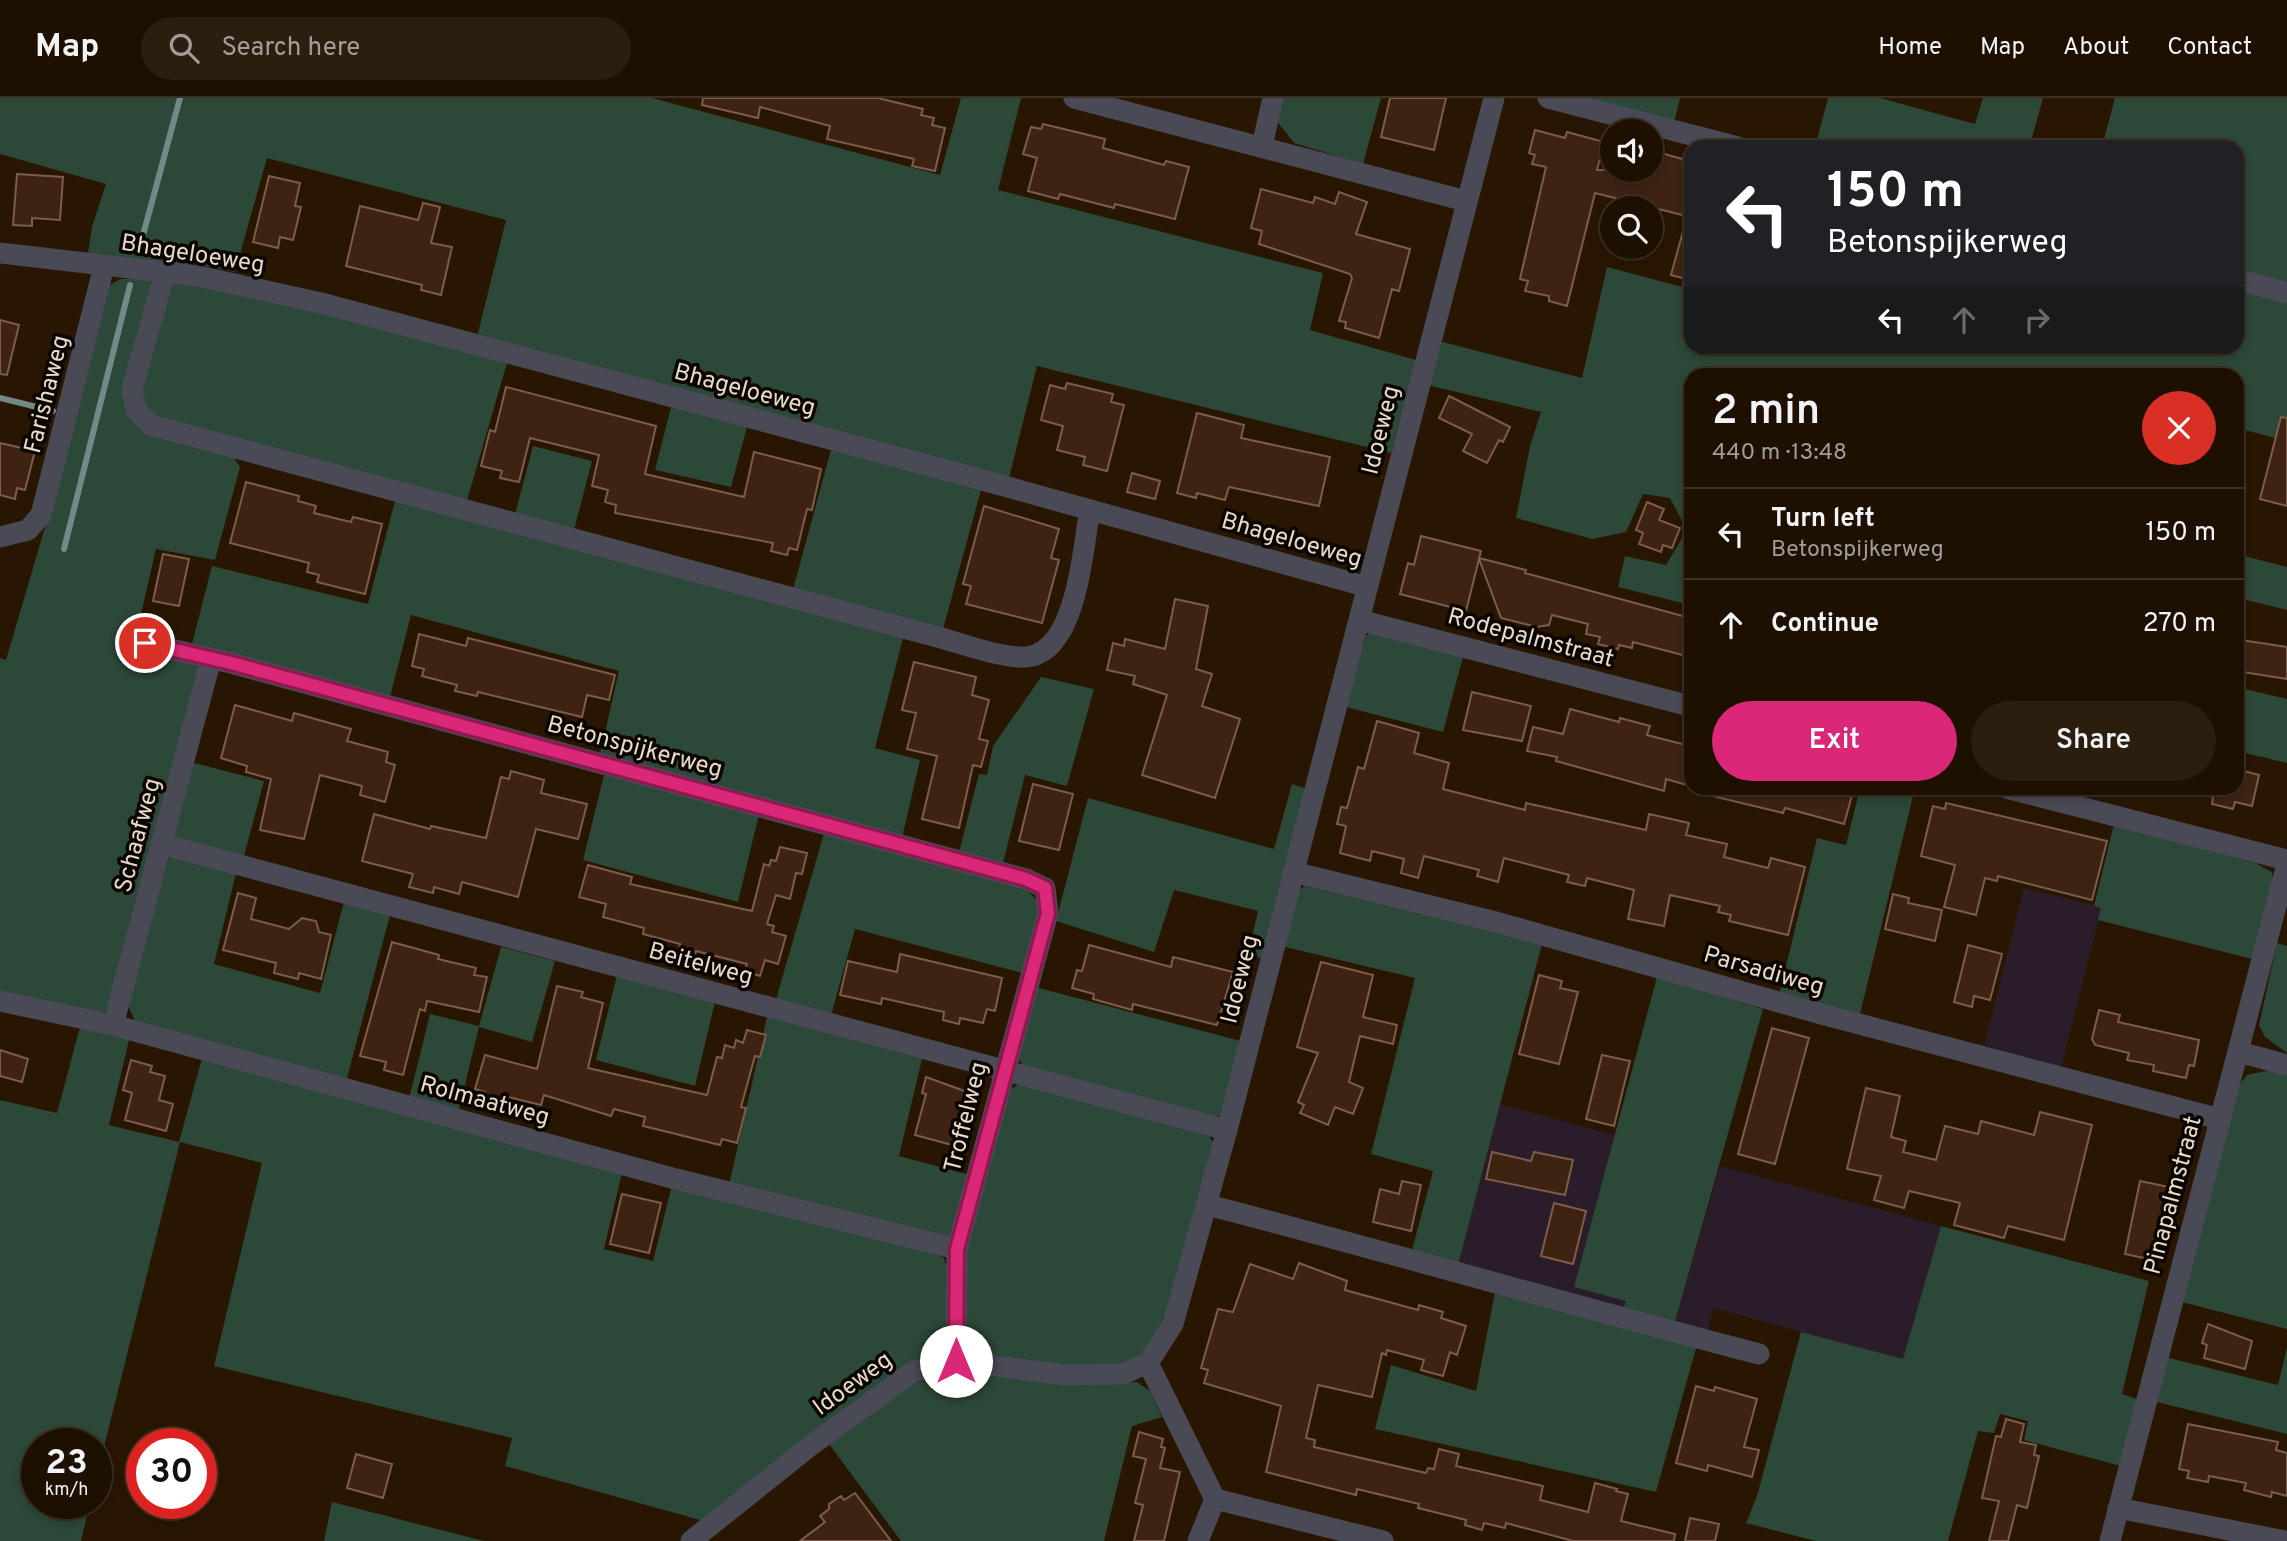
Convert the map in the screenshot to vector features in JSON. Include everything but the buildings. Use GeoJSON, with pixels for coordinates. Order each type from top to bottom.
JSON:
{"type":"FeatureCollection","features":[{"type":"Feature","properties":{"kind":"street"},"geometry":{"type":"LineString","coordinates":[[1074,98],[1466,201]]}},
{"type":"Feature","properties":{"kind":"street"},"geometry":{"type":"LineString","coordinates":[[1262,146],[1273,98]]}},
{"type":"Feature","properties":{"kind":"street","name":"Idoeweg"},"geometry":{"type":"LineString","coordinates":[[691,1541],[810,1446],[897,1382],[933,1364],[956,1361],[1093,1376],[1123,1374],[1148,1363],[1173,1324],[1208,1205],[1494,98]]}},
{"type":"Feature","properties":{"kind":"street"},"geometry":{"type":"LineString","coordinates":[[1548,98],[1711,140]]}},
{"type":"Feature","properties":{"kind":"street","name":"Bhageloeweg"},"geometry":{"type":"LineString","coordinates":[[0,253],[198,276],[321,303],[1368,587]]}},
{"type":"Feature","properties":{"kind":"street","name":"Farishaweg"},"geometry":{"type":"LineString","coordinates":[[0,537],[28,530],[41,515],[104,266]]}},
{"type":"Feature","properties":{"kind":"street"},"geometry":{"type":"LineString","coordinates":[[165,273],[132,389],[136,410],[151,425],[930,635],[1020,657],[1041,655],[1060,635],[1073,606],[1090,510]]}},
{"type":"Feature","properties":{"kind":"street"},"geometry":{"type":"LineString","coordinates":[[2244,281],[2287,293]]}},
{"type":"Feature","properties":{"kind":"street","name":"Rodepalmstraat"},"geometry":{"type":"LineString","coordinates":[[1359,620],[1684,704]]}},
{"type":"Feature","properties":{"kind":"street","name":"Betonspijkerweg"},"geometry":{"type":"LineString","coordinates":[[145,643],[1026,879],[1045,888]]}},
{"type":"Feature","properties":{"kind":"street","name":"Schaafweg"},"geometry":{"type":"LineString","coordinates":[[113,1025],[211,659]]}},
{"type":"Feature","properties":{"kind":"street"},"geometry":{"type":"LineString","coordinates":[[2033,795],[2287,862]]}},
{"type":"Feature","properties":{"kind":"street","name":"Beitelweg"},"geometry":{"type":"LineString","coordinates":[[161,844],[1227,1130]]}},
{"type":"Feature","properties":{"kind":"street","name":"Pinapalmstraat"},"geometry":{"type":"LineString","coordinates":[[2110,1541],[2287,862]]}},
{"type":"Feature","properties":{"kind":"street","name":"Parsadiweg"},"geometry":{"type":"LineString","coordinates":[[1293,872],[1496,922],[1821,1014],[2220,1119]]}},
{"type":"Feature","properties":{"kind":"street","name":"Troffelweg"},"geometry":{"type":"LineString","coordinates":[[956,1361],[957,1249],[1048,913],[1045,888]]}},
{"type":"Feature","properties":{"kind":"street","name":"Rolmaatweg"},"geometry":{"type":"LineString","coordinates":[[0,1001],[113,1025],[671,1178],[957,1249]]}},
{"type":"Feature","properties":{"kind":"street"},"geometry":{"type":"LineString","coordinates":[[2239,1052],[2287,1065]]}},
{"type":"Feature","properties":{"kind":"street"},"geometry":{"type":"LineString","coordinates":[[1208,1205],[1453,1270],[1526,1294],[1759,1354]]}},
{"type":"Feature","properties":{"kind":"street"},"geometry":{"type":"LineString","coordinates":[[1148,1363],[1215,1500],[1198,1541]]}},
{"type":"Feature","properties":{"kind":"street"},"geometry":{"type":"LineString","coordinates":[[1215,1500],[1383,1541]]}},
{"type":"Feature","properties":{"kind":"street"},"geometry":{"type":"LineString","coordinates":[[2118,1508],[2285,1541]]}},
{"type":"Feature","properties":{"kind":"shaded area"},"geometry":{"type":"Polygon","coordinates":[[[2024,888],[2102,907],[2061,1067],[1984,1046],[2024,888]]]}},
{"type":"Feature","properties":{"kind":"shaded area"},"geometry":{"type":"Polygon","coordinates":[[[1500,1104],[1615,1135],[1574,1287],[1627,1301],[1621,1316],[1458,1265],[1500,1104]]]}},
{"type":"Feature","properties":{"kind":"shaded area"},"geometry":{"type":"Polygon","coordinates":[[[1720,1166],[1941,1226],[1903,1360],[1714,1308],[1705,1337],[1673,1329],[1720,1166]]]}},
{"type":"Feature","properties":{"kind":"green space"},"geometry":{"type":"Polygon","coordinates":[[[0,98],[652,98],[940,175],[961,98],[1021,98],[998,190],[1323,273],[1310,330],[1416,360],[1391,453],[1037,366],[1009,478],[477,337],[506,220],[267,158],[235,272],[193,264],[87,260],[92,227],[106,184],[0,154],[0,98]]]}},
{"type":"Feature","properties":{"kind":"green space"},"geometry":{"type":"Polygon","coordinates":[[[1282,98],[1381,98],[1363,164],[1294,143],[1276,120],[1282,98]]]}},
{"type":"Feature","properties":{"kind":"green space"},"geometry":{"type":"Polygon","coordinates":[[[1563,98],[1680,98],[1674,123],[1563,98]]]}},
{"type":"Feature","properties":{"kind":"green space"},"geometry":{"type":"Polygon","coordinates":[[[1828,98],[1880,98],[1975,124],[1983,98],[2043,98],[2032,138],[2040,140],[1817,140],[1828,98]]]}},
{"type":"Feature","properties":{"kind":"green space"},"geometry":{"type":"Polygon","coordinates":[[[2115,98],[2287,98],[2287,287],[2244,275],[2244,140],[2104,140],[2115,98]]]}},
{"type":"Feature","properties":{"kind":"green space"},"geometry":{"type":"Polygon","coordinates":[[[1607,267],[1684,287],[1684,354],[2244,354],[2244,287],[2287,299],[2287,441],[2244,430],[2244,368],[1684,368],[1684,524],[1670,498],[1643,494],[1626,532],[1592,539],[1516,518],[1530,446],[1541,412],[1427,385],[1439,341],[1582,378],[1607,267]]]}},
{"type":"Feature","properties":{"kind":"green space"},"geometry":{"type":"Polygon","coordinates":[[[143,278],[151,281],[153,293],[131,414],[233,456],[240,467],[215,560],[156,549],[133,649],[192,662],[199,668],[111,1000],[105,1012],[96,1014],[0,994],[0,658],[6,660],[48,517],[108,286],[120,279],[143,278]]]}},
{"type":"Feature","properties":{"kind":"green space"},"geometry":{"type":"Polygon","coordinates":[[[174,283],[258,294],[507,363],[466,504],[155,421],[139,407],[138,386],[167,288],[174,283]]]}},
{"type":"Feature","properties":{"kind":"green space"},"geometry":{"type":"Polygon","coordinates":[[[671,407],[747,427],[731,487],[655,470],[671,407]]]}},
{"type":"Feature","properties":{"kind":"green space"},"geometry":{"type":"Polygon","coordinates":[[[533,446],[592,461],[574,530],[515,514],[533,446]]]}},
{"type":"Feature","properties":{"kind":"green space"},"geometry":{"type":"Polygon","coordinates":[[[832,446],[982,486],[942,633],[792,593],[832,446]]]}},
{"type":"Feature","properties":{"kind":"green space"},"geometry":{"type":"Polygon","coordinates":[[[396,497],[904,634],[875,748],[920,760],[902,838],[599,758],[619,671],[411,615],[389,701],[191,648],[212,566],[368,604],[396,497]]]}},
{"type":"Feature","properties":{"kind":"green space"},"geometry":{"type":"Polygon","coordinates":[[[1684,535],[1684,604],[1618,587],[1625,556],[1666,565],[1684,535]]]}},
{"type":"Feature","properties":{"kind":"green space"},"geometry":{"type":"Polygon","coordinates":[[[2244,556],[2287,567],[2287,610],[2244,599],[2244,556]]]}},
{"type":"Feature","properties":{"kind":"green space"},"geometry":{"type":"Polygon","coordinates":[[[1370,632],[1464,653],[1443,732],[1346,707],[1366,636],[1370,632]]]}},
{"type":"Feature","properties":{"kind":"green space"},"geometry":{"type":"Polygon","coordinates":[[[1041,677],[1094,689],[1067,786],[1025,775],[1003,863],[959,852],[979,774],[987,775],[993,746],[1041,677]]]}},
{"type":"Feature","properties":{"kind":"green space"},"geometry":{"type":"Polygon","coordinates":[[[2244,689],[2287,699],[2287,763],[2244,753],[2244,689]]]}},
{"type":"Feature","properties":{"kind":"green space"},"geometry":{"type":"Polygon","coordinates":[[[187,761],[264,781],[243,860],[182,843],[172,835],[187,761]]]}},
{"type":"Feature","properties":{"kind":"green space"},"geometry":{"type":"Polygon","coordinates":[[[604,775],[759,814],[738,902],[583,860],[604,775]]]}},
{"type":"Feature","properties":{"kind":"green space"},"geometry":{"type":"Polygon","coordinates":[[[1292,784],[1308,789],[1262,960],[1249,951],[1258,911],[1174,890],[1154,952],[1056,921],[1088,798],[1274,849],[1292,784]]]}},
{"type":"Feature","properties":{"kind":"green space"},"geometry":{"type":"Polygon","coordinates":[[[1858,795],[1913,795],[1859,1018],[1779,995],[1817,838],[1846,845],[1858,795]]]}},
{"type":"Feature","properties":{"kind":"green space"},"geometry":{"type":"Polygon","coordinates":[[[2114,824],[2255,863],[2272,872],[2273,882],[2252,959],[2098,920],[2101,908],[2094,906],[2114,824]]]}},
{"type":"Feature","properties":{"kind":"green space"},"geometry":{"type":"Polygon","coordinates":[[[824,833],[1016,884],[1028,892],[1039,908],[1023,973],[855,929],[830,1019],[775,1003],[824,833]]]}},
{"type":"Feature","properties":{"kind":"green space"},"geometry":{"type":"Polygon","coordinates":[[[178,857],[236,873],[214,964],[320,993],[344,902],[390,915],[346,1082],[135,1021],[126,1001],[169,858],[178,857]]]}},
{"type":"Feature","properties":{"kind":"green space"},"geometry":{"type":"Polygon","coordinates":[[[1305,886],[1542,944],[1458,1265],[1412,1250],[1433,1171],[1371,1154],[1415,978],[1281,946],[1296,892],[1305,886]]]}},
{"type":"Feature","properties":{"kind":"green space"},"geometry":{"type":"Polygon","coordinates":[[[2277,943],[2287,946],[2287,1053],[2265,1037],[2259,1025],[2277,943]]]}},
{"type":"Feature","properties":{"kind":"green space"},"geometry":{"type":"Polygon","coordinates":[[[501,947],[555,961],[532,1042],[479,1027],[458,1113],[409,1099],[430,1014],[479,1026],[501,947]]]}},
{"type":"Feature","properties":{"kind":"green space"},"geometry":{"type":"Polygon","coordinates":[[[617,975],[715,1002],[695,1086],[596,1060],[617,975]]]}},
{"type":"Feature","properties":{"kind":"green space"},"geometry":{"type":"Polygon","coordinates":[[[1657,977],[1763,1009],[1673,1329],[1621,1316],[1626,1301],[1574,1287],[1657,977]]]}},
{"type":"Feature","properties":{"kind":"green space"},"geometry":{"type":"Polygon","coordinates":[[[1035,987],[1241,1041],[1222,1115],[1210,1118],[1025,1066],[1019,1060],[1035,987]]]}},
{"type":"Feature","properties":{"kind":"green space"},"geometry":{"type":"Polygon","coordinates":[[[767,1017],[922,1059],[899,1156],[970,1175],[955,1229],[946,1243],[729,1185],[767,1017]]]}},
{"type":"Feature","properties":{"kind":"green space"},"geometry":{"type":"Polygon","coordinates":[[[80,1027],[129,1040],[109,1125],[179,1142],[202,1058],[622,1173],[604,1249],[653,1261],[672,1185],[934,1253],[944,1258],[948,1271],[947,1356],[704,1521],[505,1466],[512,1438],[214,1366],[262,1163],[180,1142],[109,1428],[21,1428],[21,1519],[86,1519],[81,1541],[0,1541],[0,1100],[57,1113],[80,1027]]]}},
{"type":"Feature","properties":{"kind":"green space"},"geometry":{"type":"Polygon","coordinates":[[[2271,1070],[2287,1074],[2287,1329],[2182,1302],[2240,1084],[2247,1075],[2271,1070]]]}},
{"type":"Feature","properties":{"kind":"green space"},"geometry":{"type":"Polygon","coordinates":[[[1021,1083],[1209,1136],[1215,1146],[1183,1266],[1171,1300],[1158,1330],[1143,1352],[1127,1364],[1074,1368],[1034,1364],[979,1355],[968,1349],[961,1339],[960,1258],[1009,1090],[1021,1083]]]}},
{"type":"Feature","properties":{"kind":"green space"},"geometry":{"type":"Polygon","coordinates":[[[1941,1226],[2149,1281],[2122,1394],[2137,1399],[2121,1466],[2024,1440],[2028,1421],[2000,1414],[1994,1433],[1978,1431],[1948,1541],[1816,1541],[1746,1523],[1757,1496],[1801,1332],[1903,1359],[1941,1226]]]}},
{"type":"Feature","properties":{"kind":"green space"},"geometry":{"type":"Polygon","coordinates":[[[1495,1292],[1696,1348],[1656,1492],[1375,1429],[1391,1365],[1476,1391],[1495,1292]]]}},
{"type":"Feature","properties":{"kind":"green space"},"geometry":{"type":"Polygon","coordinates":[[[2287,1347],[2287,1434],[2153,1401],[2165,1357],[2278,1385],[2287,1347]]]}},
{"type":"Feature","properties":{"kind":"green space"},"geometry":{"type":"Polygon","coordinates":[[[955,1369],[1066,1383],[1137,1382],[1150,1391],[1162,1417],[1132,1426],[1104,1541],[901,1541],[829,1444],[912,1382],[955,1369]]]}},
{"type":"Feature","properties":{"kind":"green space"},"geometry":{"type":"Polygon","coordinates":[[[332,1502],[484,1541],[324,1541],[332,1502]]]}},
{"type":"Feature","properties":{"kind":"waterway"},"geometry":{"type":"LineString","coordinates":[[139,250],[180,98]]}},
{"type":"Feature","properties":{"kind":"waterway"},"geometry":{"type":"LineString","coordinates":[[64,549],[130,285]]}},
{"type":"Feature","properties":{"kind":"waterway"},"geometry":{"type":"LineString","coordinates":[[0,398],[53,411]]}},
{"type":"Feature","properties":{"kind":"route"},"geometry":{"type":"LineString","coordinates":[[145,643],[231,663],[1026,879],[1045,888],[1048,913],[957,1249],[956,1361]]}}]}
